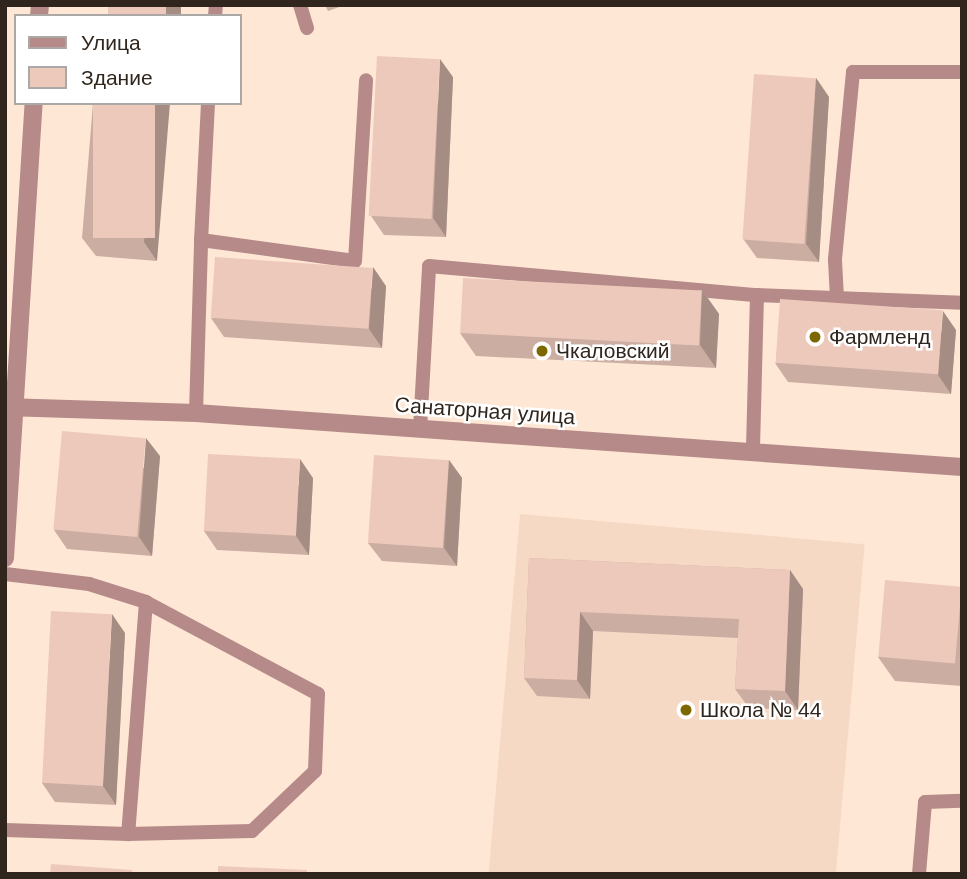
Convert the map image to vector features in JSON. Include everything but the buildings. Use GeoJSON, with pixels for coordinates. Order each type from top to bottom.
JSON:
{"type":"FeatureCollection","features":[{"type":"Feature","properties":{"kind":"street"},"geometry":{"type":"LineString","coordinates":[[5,558],[15,439],[9,408],[34,105]]}},
{"type":"Feature","properties":{"kind":"street","name":"Санаторная улица"},"geometry":{"type":"LineString","coordinates":[[9,408],[196,413],[962,467]]}},
{"type":"Feature","properties":{"kind":"lane"},"geometry":{"type":"LineString","coordinates":[[300,5],[307,28]]}},
{"type":"Feature","properties":{"kind":"lane"},"geometry":{"type":"LineString","coordinates":[[837,298],[835,259],[853,72],[962,72]]}},
{"type":"Feature","properties":{"kind":"lane"},"geometry":{"type":"LineString","coordinates":[[201,240],[355,261],[366,80]]}},
{"type":"Feature","properties":{"kind":"lane"},"geometry":{"type":"LineString","coordinates":[[196,413],[208,105]]}},
{"type":"Feature","properties":{"kind":"lane"},"geometry":{"type":"LineString","coordinates":[[420,429],[429,266],[757,295],[962,303]]}},
{"type":"Feature","properties":{"kind":"lane"},"geometry":{"type":"LineString","coordinates":[[754,452],[757,295]]}},
{"type":"Feature","properties":{"kind":"lane"},"geometry":{"type":"LineString","coordinates":[[5,574],[89,584],[146,602],[318,694],[314,771],[252,831],[128,834],[5,830]]}},
{"type":"Feature","properties":{"kind":"lane"},"geometry":{"type":"LineString","coordinates":[[128,834],[146,602]]}},
{"type":"Feature","properties":{"kind":"lane"},"geometry":{"type":"LineString","coordinates":[[919,874],[925,802],[962,801]]}},
{"type":"Feature","properties":{"kind":"shaded area","name":"Школа № 44"},"geometry":{"type":"Polygon","coordinates":[[[520,514],[865,544],[836,874],[489,873],[520,514]]]}},
{"type":"Feature","properties":{"kind":"place","name":"Фармленд"},"geometry":{"type":"Point","coordinates":[815,337]}},
{"type":"Feature","properties":{"kind":"place","name":"Чкаловский"},"geometry":{"type":"Point","coordinates":[542,351]}},
{"type":"Feature","properties":{"kind":"place","name":"Школа № 44"},"geometry":{"type":"Point","coordinates":[686,710]}}]}
